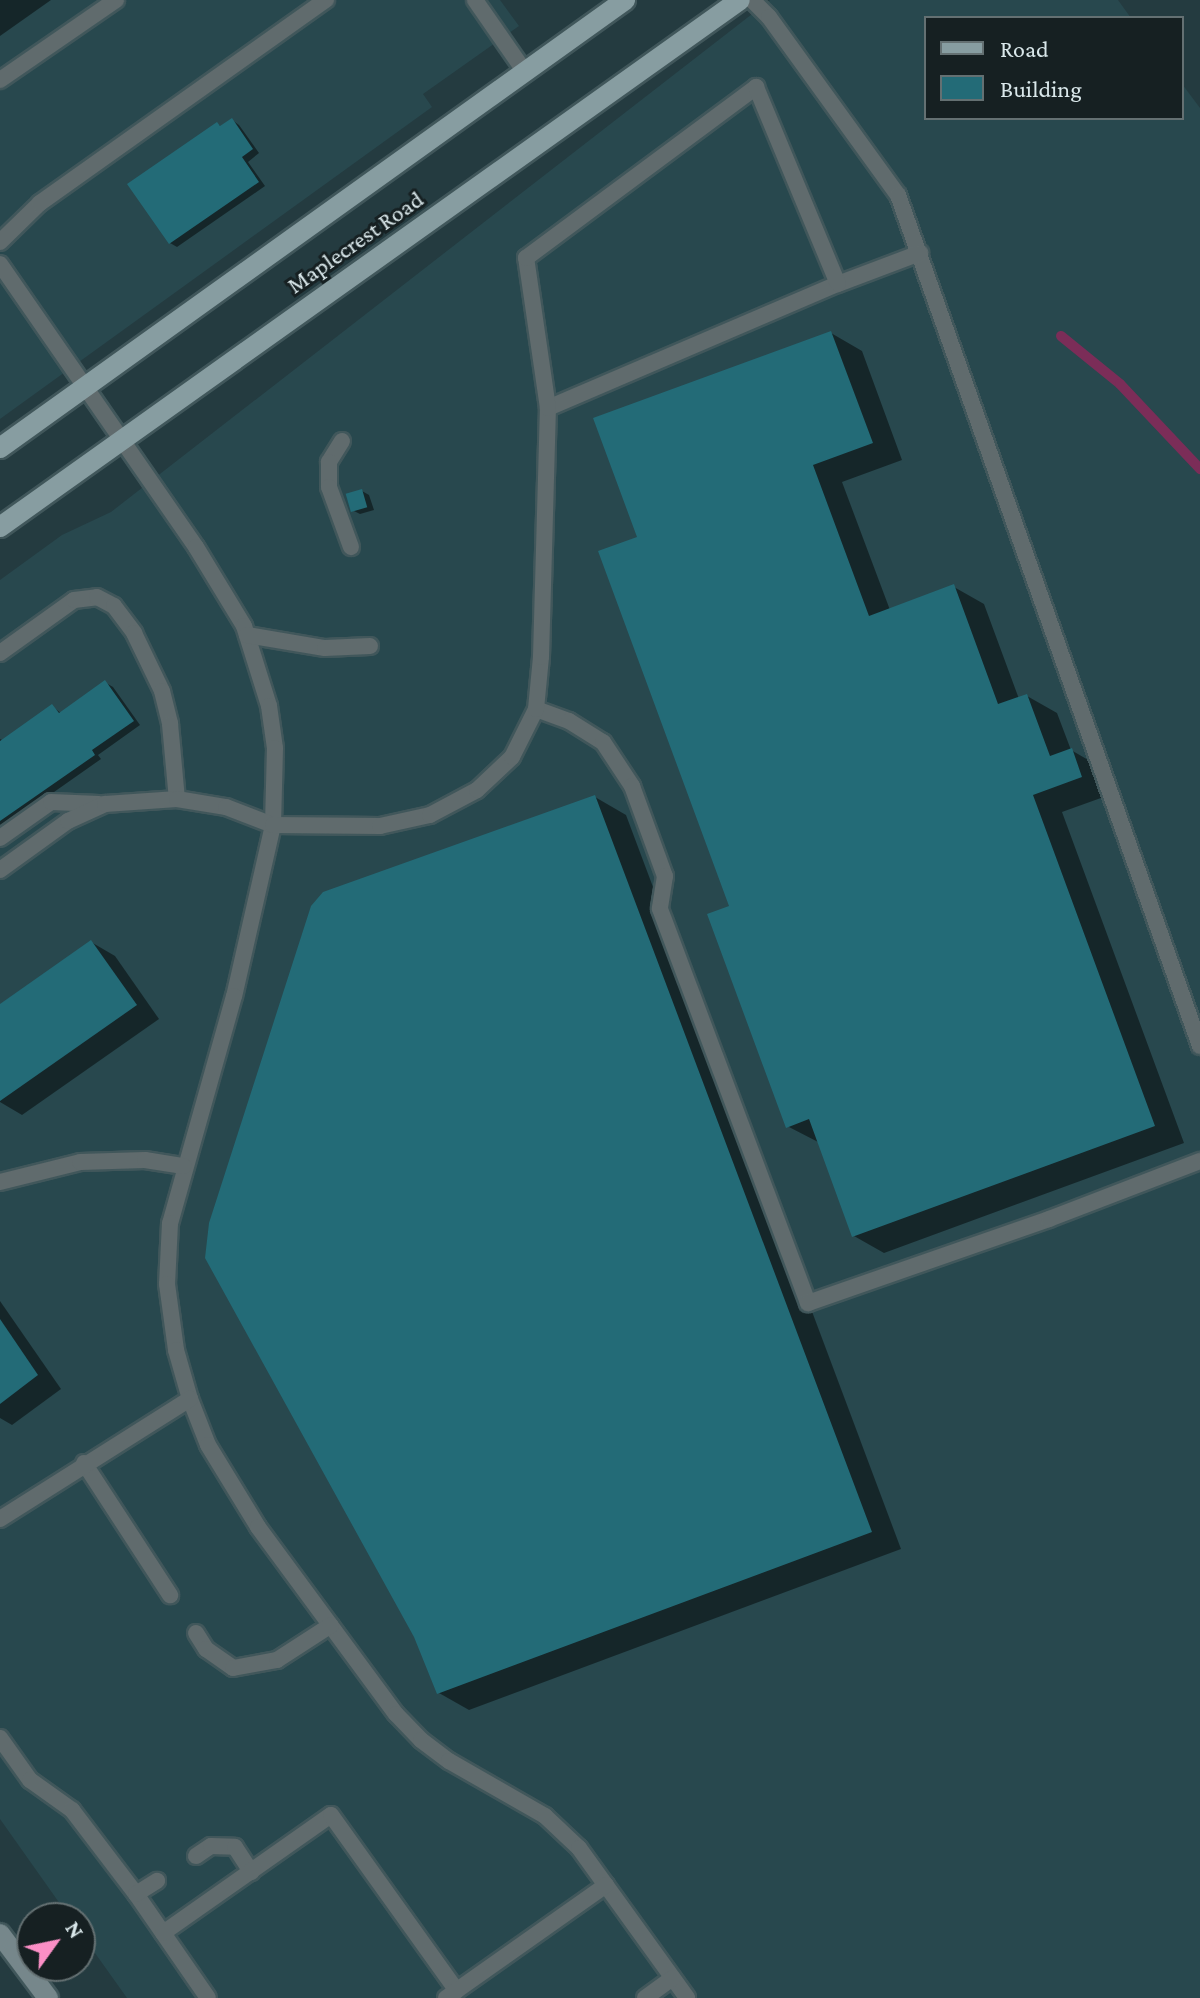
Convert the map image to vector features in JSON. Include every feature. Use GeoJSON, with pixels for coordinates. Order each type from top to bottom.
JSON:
{"type":"FeatureCollection","features":[{"type":"Feature","properties":{"kind":"main road","name":"Maplecrest Road"},"geometry":{"type":"LineString","coordinates":[[0,448],[625,0]]}},
{"type":"Feature","properties":{"kind":"main road","name":"Maplecrest Road"},"geometry":{"type":"LineString","coordinates":[[0,527],[740,0]]}},
{"type":"Feature","properties":{"kind":"main road"},"geometry":{"type":"LineString","coordinates":[[0,1934],[48,1998]]}},
{"type":"Feature","properties":{"kind":"lane"},"geometry":{"type":"LineString","coordinates":[[0,80],[116,0]]}},
{"type":"Feature","properties":{"kind":"lane"},"geometry":{"type":"LineString","coordinates":[[0,242],[40,203],[326,0]]}},
{"type":"Feature","properties":{"kind":"lane"},"geometry":{"type":"LineString","coordinates":[[475,0],[525,72]]}},
{"type":"Feature","properties":{"kind":"lane"},"geometry":{"type":"LineString","coordinates":[[752,0],[769,17],[898,195],[1200,1046]]}},
{"type":"Feature","properties":{"kind":"lane"},"geometry":{"type":"LineString","coordinates":[[0,838],[51,802],[105,804],[177,799],[226,807],[273,825],[380,826],[430,815],[477,790],[512,757],[536,709],[541,657],[548,408],[526,258],[756,87],[838,284]]}},
{"type":"Feature","properties":{"kind":"lane"},"geometry":{"type":"LineString","coordinates":[[548,408],[838,284],[920,253]]}},
{"type":"Feature","properties":{"kind":"lane"},"geometry":{"type":"LineString","coordinates":[[0,264],[196,547],[247,635],[269,706],[275,748],[273,825],[234,996],[170,1223],[167,1284],[176,1350],[208,1445],[235,1491],[396,1714],[421,1740],[449,1761],[545,1816],[579,1848],[687,1998]]}},
{"type":"Feature","properties":{"kind":"lane"},"geometry":{"type":"LineString","coordinates":[[342,441],[329,462],[329,487],[351,547]]}},
{"type":"Feature","properties":{"kind":"lane"},"geometry":{"type":"LineString","coordinates":[[0,653],[74,600],[97,597],[114,606],[134,633],[162,691],[170,724],[177,799]]}},
{"type":"Feature","properties":{"kind":"lane"},"geometry":{"type":"LineString","coordinates":[[247,635],[325,648],[370,646]]}},
{"type":"Feature","properties":{"kind":"lane"},"geometry":{"type":"LineString","coordinates":[[536,709],[569,721],[603,742],[632,786],[665,876],[660,909],[808,1303],[1049,1219],[1200,1161]]}},
{"type":"Feature","properties":{"kind":"lane"},"geometry":{"type":"LineString","coordinates":[[0,870],[68,821],[105,804]]}},
{"type":"Feature","properties":{"kind":"lane"},"geometry":{"type":"LineString","coordinates":[[0,1182],[80,1162],[145,1160],[184,1166]]}},
{"type":"Feature","properties":{"kind":"lane"},"geometry":{"type":"LineString","coordinates":[[0,1519],[84,1463],[190,1399]]}},
{"type":"Feature","properties":{"kind":"lane"},"geometry":{"type":"LineString","coordinates":[[84,1463],[170,1595]]}},
{"type":"Feature","properties":{"kind":"lane"},"geometry":{"type":"LineString","coordinates":[[196,1633],[206,1649],[233,1668],[277,1660],[331,1625]]}},
{"type":"Feature","properties":{"kind":"lane"},"geometry":{"type":"LineString","coordinates":[[0,1738],[30,1780],[72,1810],[136,1894],[208,1998]]}},
{"type":"Feature","properties":{"kind":"lane"},"geometry":{"type":"LineString","coordinates":[[163,1933],[331,1815],[452,1994],[606,1885]]}},
{"type":"Feature","properties":{"kind":"lane"},"geometry":{"type":"LineString","coordinates":[[196,1856],[211,1846],[235,1847],[251,1872]]}},
{"type":"Feature","properties":{"kind":"lane"},"geometry":{"type":"LineString","coordinates":[[136,1894],[157,1881]]}},
{"type":"Feature","properties":{"kind":"lane"},"geometry":{"type":"LineString","coordinates":[[645,1998],[673,1978]]}},
{"type":"Feature","properties":{"kind":"shaded area"},"geometry":{"type":"Polygon","coordinates":[[[0,0],[500,0],[519,26],[423,94],[432,107],[0,419],[0,0]]]}},
{"type":"Feature","properties":{"kind":"shaded area"},"geometry":{"type":"Polygon","coordinates":[[[770,0],[1118,0],[1130,16],[924,16],[924,120],[1184,120],[1184,87],[1200,108],[1200,1998],[127,1998],[96,1954],[96,1902],[59,1902],[0,1819],[0,580],[62,535],[111,512],[770,0]]]}},
{"type":"Feature","properties":{"kind":"building"},"geometry":{"type":"Polygon","coordinates":[[[232,118],[253,149],[242,157],[259,182],[169,244],[127,184],[217,122],[220,126],[232,118]]]}},
{"type":"Feature","properties":{"kind":"building"},"geometry":{"type":"Polygon","coordinates":[[[831,331],[873,443],[813,465],[869,616],[954,584],[998,704],[1027,694],[1050,756],[1072,748],[1082,777],[1033,795],[1155,1126],[852,1237],[809,1119],[786,1128],[707,914],[729,906],[598,551],[637,537],[593,418],[831,331]]]}},
{"type":"Feature","properties":{"kind":"building"},"geometry":{"type":"Polygon","coordinates":[[[362,489],[367,507],[351,512],[346,494],[362,489]]]}},
{"type":"Feature","properties":{"kind":"building"},"geometry":{"type":"Polygon","coordinates":[[[105,680],[134,721],[92,750],[95,755],[0,821],[0,741],[52,704],[59,713],[105,680]]]}},
{"type":"Feature","properties":{"kind":"building"},"geometry":{"type":"Polygon","coordinates":[[[595,795],[872,1532],[437,1694],[414,1637],[205,1258],[209,1223],[311,906],[323,892],[595,795]]]}},
{"type":"Feature","properties":{"kind":"building"},"geometry":{"type":"Polygon","coordinates":[[[91,940],[137,1005],[0,1101],[0,1004],[91,940]]]}},
{"type":"Feature","properties":{"kind":"building"},"geometry":{"type":"Polygon","coordinates":[[[0,1319],[38,1375],[0,1404],[0,1319]]]}},
{"type":"Feature","properties":{"kind":"waterway"},"geometry":{"type":"LineString","coordinates":[[1061,336],[1120,384],[1200,469]]}}]}
